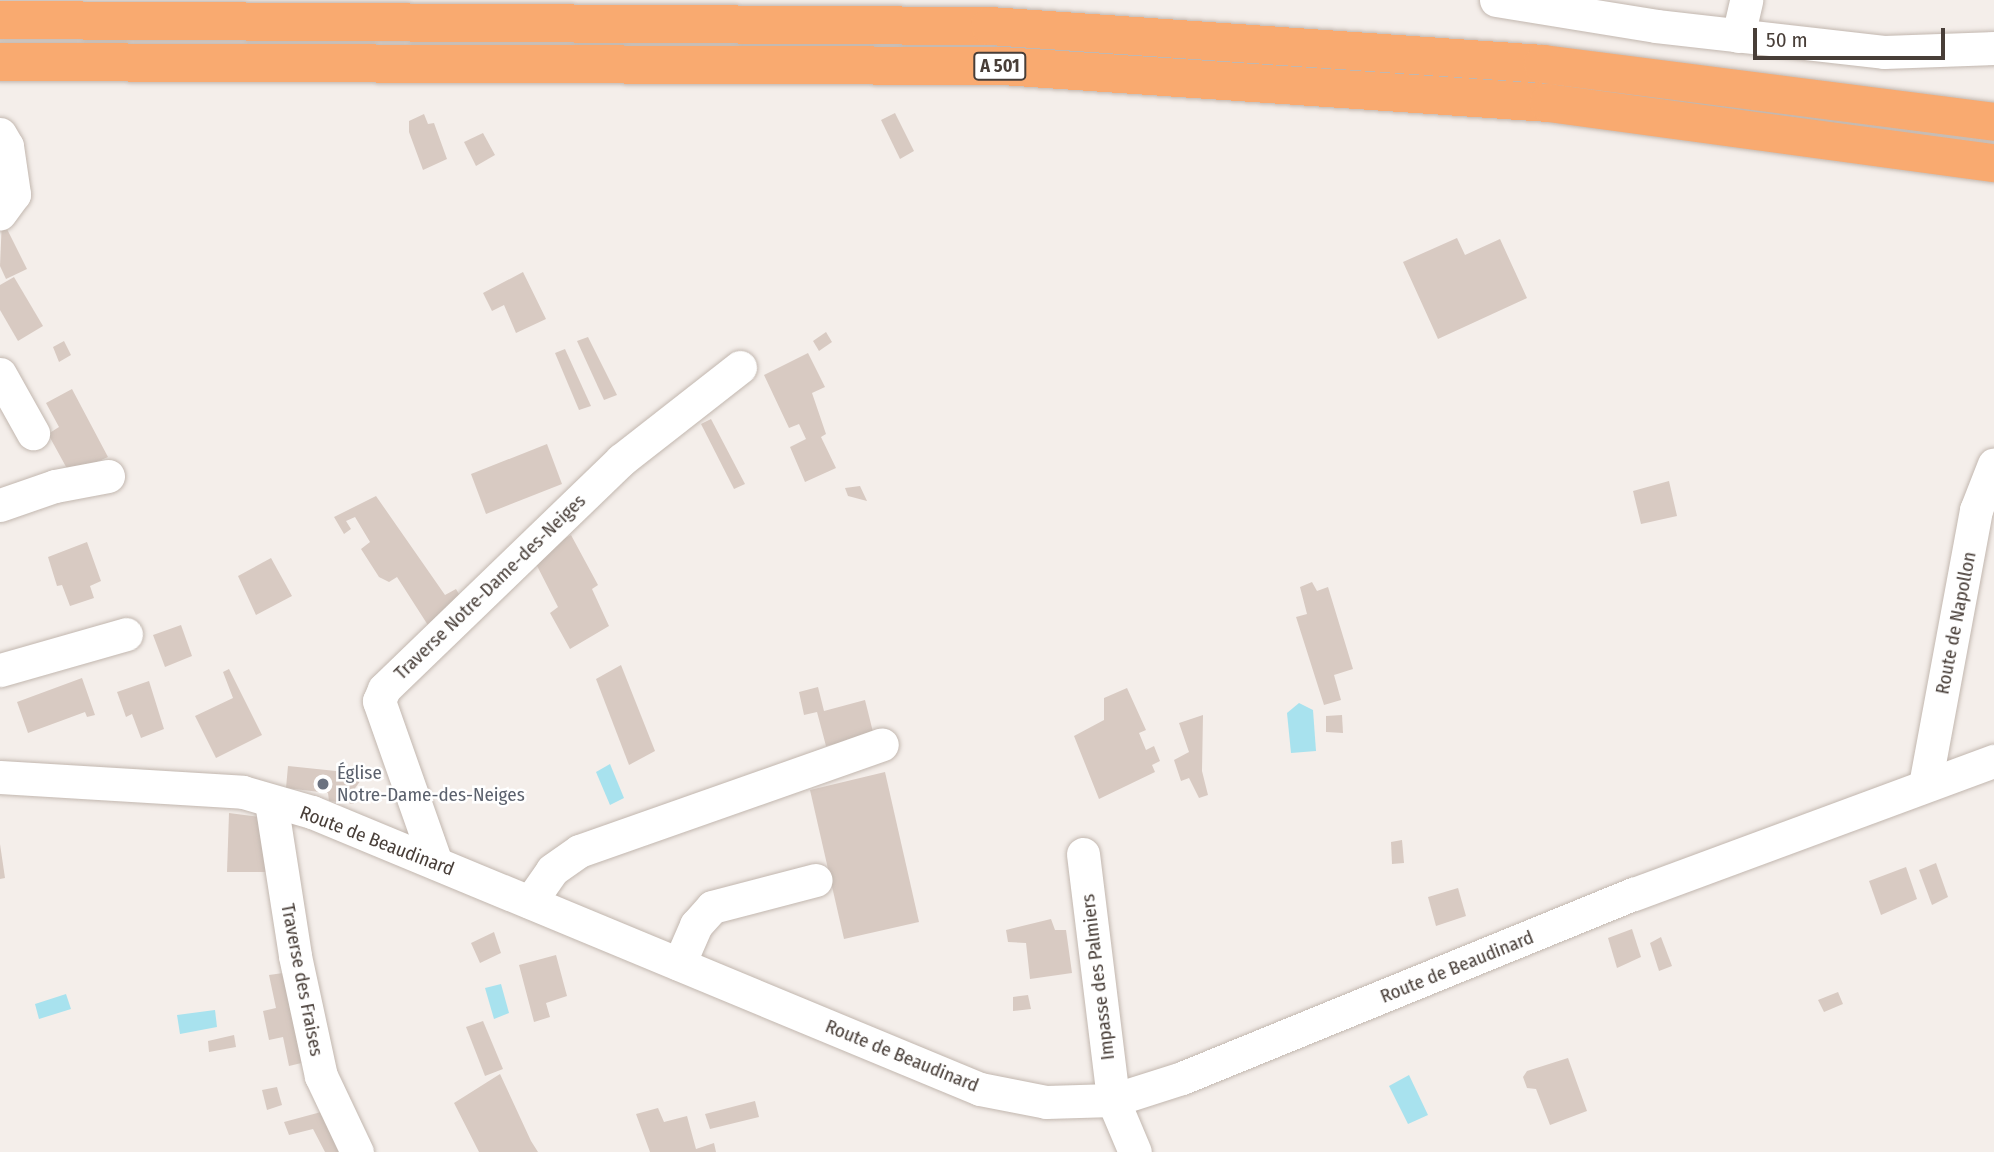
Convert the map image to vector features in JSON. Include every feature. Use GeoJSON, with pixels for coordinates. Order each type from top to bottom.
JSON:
{"type":"FeatureCollection","features":[{"type":"Feature","properties":{"kind":"highway","name":"A 501"},"geometry":{"type":"LineString","coordinates":[[0,20],[990,26],[1543,64],[1994,122]]}},
{"type":"Feature","properties":{"kind":"highway","name":"A 501"},"geometry":{"type":"LineString","coordinates":[[0,62],[1002,66],[1549,103],[1994,163]]}},
{"type":"Feature","properties":{"kind":"street"},"geometry":{"type":"LineString","coordinates":[[1496,0],[1630,11],[1738,36],[1884,52],[1994,48]]}},
{"type":"Feature","properties":{"kind":"street"},"geometry":{"type":"LineString","coordinates":[[1738,36],[1746,0]]}},
{"type":"Feature","properties":{"kind":"street"},"geometry":{"type":"LineString","coordinates":[[0,134],[8,146],[14,194],[0,213]]}},
{"type":"Feature","properties":{"kind":"street","name":"Traverse Notre-Dame-des-Neiges"},"geometry":{"type":"LineString","coordinates":[[436,863],[379,701],[384,689],[621,460],[740,367]]}},
{"type":"Feature","properties":{"kind":"street"},"geometry":{"type":"LineString","coordinates":[[0,374],[33,433]]}},
{"type":"Feature","properties":{"kind":"street","name":"Route de Napollon"},"geometry":{"type":"LineString","coordinates":[[1925,785],[1976,510],[1994,464]]}},
{"type":"Feature","properties":{"kind":"street"},"geometry":{"type":"LineString","coordinates":[[0,505],[55,486],[108,476]]}},
{"type":"Feature","properties":{"kind":"street"},"geometry":{"type":"LineString","coordinates":[[0,670],[126,634]]}},
{"type":"Feature","properties":{"kind":"street"},"geometry":{"type":"LineString","coordinates":[[530,902],[552,870],[579,851],[881,744]]}},
{"type":"Feature","properties":{"kind":"street","name":"Route de Beaudinard"},"geometry":{"type":"LineString","coordinates":[[0,776],[243,792],[312,812],[979,1088],[1046,1102],[1113,1100],[1182,1078],[1634,894],[1994,761]]}},
{"type":"Feature","properties":{"kind":"street","name":"Traverse des Fraises"},"geometry":{"type":"LineString","coordinates":[[271,802],[295,956],[321,1076],[357,1152]]}},
{"type":"Feature","properties":{"kind":"street","name":"Impasse des Palmiers"},"geometry":{"type":"LineString","coordinates":[[1083,854],[1113,1100],[1135,1152]]}},
{"type":"Feature","properties":{"kind":"street"},"geometry":{"type":"LineString","coordinates":[[679,964],[695,925],[712,907],[816,880]]}},
{"type":"Feature","properties":{"kind":"water"},"geometry":{"type":"Polygon","coordinates":[[[1299,703],[1313,710],[1316,751],[1291,753],[1287,713],[1299,703]]]}},
{"type":"Feature","properties":{"kind":"water"},"geometry":{"type":"Polygon","coordinates":[[[610,764],[624,798],[610,805],[596,772],[610,764]]]}},
{"type":"Feature","properties":{"kind":"water"},"geometry":{"type":"Polygon","coordinates":[[[501,984],[509,1013],[494,1019],[485,988],[501,984]]]}},
{"type":"Feature","properties":{"kind":"water"},"geometry":{"type":"Polygon","coordinates":[[[66,994],[71,1009],[39,1019],[35,1004],[66,994]]]}},
{"type":"Feature","properties":{"kind":"water"},"geometry":{"type":"Polygon","coordinates":[[[215,1010],[217,1027],[180,1034],[177,1015],[215,1010]]]}},
{"type":"Feature","properties":{"kind":"water"},"geometry":{"type":"Polygon","coordinates":[[[1409,1075],[1428,1115],[1408,1124],[1389,1086],[1409,1075]]]}},
{"type":"Feature","properties":{"kind":"building"},"geometry":{"type":"Polygon","coordinates":[[[895,113],[914,151],[900,159],[881,120],[895,113]]]}},
{"type":"Feature","properties":{"kind":"building"},"geometry":{"type":"Polygon","coordinates":[[[424,114],[428,124],[434,123],[447,159],[423,170],[409,132],[409,121],[424,114]]]}},
{"type":"Feature","properties":{"kind":"building"},"geometry":{"type":"Polygon","coordinates":[[[483,133],[495,155],[476,166],[464,142],[483,133]]]}},
{"type":"Feature","properties":{"kind":"building"},"geometry":{"type":"Polygon","coordinates":[[[2,219],[27,269],[6,279],[0,266],[2,219]]]}},
{"type":"Feature","properties":{"kind":"building"},"geometry":{"type":"Polygon","coordinates":[[[1457,238],[1465,255],[1500,239],[1527,298],[1438,339],[1403,262],[1457,238]]]}},
{"type":"Feature","properties":{"kind":"building"},"geometry":{"type":"Polygon","coordinates":[[[523,272],[546,319],[516,333],[504,305],[492,311],[483,293],[523,272]]]}},
{"type":"Feature","properties":{"kind":"building"},"geometry":{"type":"Polygon","coordinates":[[[14,277],[43,326],[18,341],[0,310],[0,285],[14,277]]]}},
{"type":"Feature","properties":{"kind":"building"},"geometry":{"type":"Polygon","coordinates":[[[826,332],[832,342],[819,351],[813,341],[826,332]]]}},
{"type":"Feature","properties":{"kind":"building"},"geometry":{"type":"Polygon","coordinates":[[[588,337],[617,395],[604,400],[577,341],[588,337]]]}},
{"type":"Feature","properties":{"kind":"building"},"geometry":{"type":"Polygon","coordinates":[[[64,341],[71,355],[59,362],[53,347],[64,341]]]}},
{"type":"Feature","properties":{"kind":"building"},"geometry":{"type":"Polygon","coordinates":[[[565,349],[591,406],[579,410],[555,353],[565,349]]]}},
{"type":"Feature","properties":{"kind":"building"},"geometry":{"type":"Polygon","coordinates":[[[808,353],[825,387],[812,393],[826,434],[821,437],[836,468],[805,482],[790,447],[806,439],[799,424],[789,428],[764,375],[808,353]]]}},
{"type":"Feature","properties":{"kind":"building"},"geometry":{"type":"Polygon","coordinates":[[[72,389],[108,457],[70,474],[48,434],[59,427],[46,403],[72,389]]]}},
{"type":"Feature","properties":{"kind":"building"},"geometry":{"type":"Polygon","coordinates":[[[711,419],[745,484],[734,489],[701,424],[711,419]]]}},
{"type":"Feature","properties":{"kind":"building"},"geometry":{"type":"Polygon","coordinates":[[[547,444],[562,484],[486,514],[471,474],[547,444]]]}},
{"type":"Feature","properties":{"kind":"building"},"geometry":{"type":"Polygon","coordinates":[[[1669,481],[1677,516],[1641,524],[1633,491],[1669,481]]]}},
{"type":"Feature","properties":{"kind":"building"},"geometry":{"type":"Polygon","coordinates":[[[860,486],[867,501],[848,496],[845,488],[860,486]]]}},
{"type":"Feature","properties":{"kind":"building"},"geometry":{"type":"Polygon","coordinates":[[[376,496],[445,595],[456,589],[463,601],[433,633],[397,577],[389,582],[379,577],[361,549],[370,542],[355,517],[346,521],[351,529],[344,534],[334,517],[376,496]]]}},
{"type":"Feature","properties":{"kind":"building"},"geometry":{"type":"Polygon","coordinates":[[[571,535],[598,585],[592,589],[609,626],[570,649],[550,613],[558,607],[532,556],[571,535]]]}},
{"type":"Feature","properties":{"kind":"building"},"geometry":{"type":"Polygon","coordinates":[[[87,542],[101,581],[90,586],[94,598],[70,606],[62,585],[57,586],[48,557],[87,542]]]}},
{"type":"Feature","properties":{"kind":"building"},"geometry":{"type":"Polygon","coordinates":[[[271,558],[292,596],[256,615],[238,576],[271,558]]]}},
{"type":"Feature","properties":{"kind":"building"},"geometry":{"type":"Polygon","coordinates":[[[1312,582],[1317,591],[1328,587],[1353,669],[1334,675],[1341,700],[1324,705],[1296,617],[1307,614],[1300,587],[1312,582]]]}},
{"type":"Feature","properties":{"kind":"building"},"geometry":{"type":"Polygon","coordinates":[[[181,625],[192,656],[165,667],[153,635],[181,625]]]}},
{"type":"Feature","properties":{"kind":"building"},"geometry":{"type":"Polygon","coordinates":[[[621,665],[655,751],[629,765],[596,679],[621,665]]]}},
{"type":"Feature","properties":{"kind":"building"},"geometry":{"type":"Polygon","coordinates":[[[229,669],[262,735],[216,758],[195,716],[233,698],[223,672],[229,669]]]}},
{"type":"Feature","properties":{"kind":"building"},"geometry":{"type":"Polygon","coordinates":[[[82,678],[95,715],[87,717],[85,712],[28,733],[17,702],[82,678]]]}},
{"type":"Feature","properties":{"kind":"building"},"geometry":{"type":"Polygon","coordinates":[[[149,681],[164,729],[141,738],[132,714],[126,717],[117,692],[149,681]]]}},
{"type":"Feature","properties":{"kind":"building"},"geometry":{"type":"Polygon","coordinates":[[[818,687],[824,711],[865,700],[874,736],[826,746],[817,712],[804,715],[799,692],[818,687]]]}},
{"type":"Feature","properties":{"kind":"building"},"geometry":{"type":"Polygon","coordinates":[[[1127,688],[1146,730],[1139,733],[1146,750],[1154,746],[1160,761],[1152,765],[1155,772],[1099,799],[1074,736],[1104,720],[1104,698],[1127,688]]]}},
{"type":"Feature","properties":{"kind":"building"},"geometry":{"type":"Polygon","coordinates":[[[1203,715],[1202,771],[1208,795],[1199,798],[1189,778],[1181,781],[1174,760],[1189,752],[1179,723],[1203,715]]]}},
{"type":"Feature","properties":{"kind":"building"},"geometry":{"type":"Polygon","coordinates":[[[1342,715],[1343,733],[1326,732],[1326,716],[1342,715]]]}},
{"type":"Feature","properties":{"kind":"building","name":"Église Notre-Dame-des-Neiges"},"geometry":{"type":"Polygon","coordinates":[[[288,766],[355,773],[361,780],[353,791],[354,804],[329,801],[328,793],[286,788],[288,766]]]}},
{"type":"Feature","properties":{"kind":"building"},"geometry":{"type":"Polygon","coordinates":[[[885,772],[919,922],[844,939],[810,790],[885,772]]]}},
{"type":"Feature","properties":{"kind":"building"},"geometry":{"type":"Polygon","coordinates":[[[229,813],[259,817],[272,872],[227,872],[229,813]]]}},
{"type":"Feature","properties":{"kind":"building"},"geometry":{"type":"Polygon","coordinates":[[[1402,840],[1404,863],[1392,864],[1391,842],[1402,840]]]}},
{"type":"Feature","properties":{"kind":"building"},"geometry":{"type":"Polygon","coordinates":[[[0,844],[5,878],[0,879],[0,844]]]}},
{"type":"Feature","properties":{"kind":"building"},"geometry":{"type":"Polygon","coordinates":[[[1936,863],[1948,897],[1932,905],[1919,870],[1936,863]]]}},
{"type":"Feature","properties":{"kind":"building"},"geometry":{"type":"Polygon","coordinates":[[[1906,867],[1917,899],[1881,915],[1869,881],[1906,867]]]}},
{"type":"Feature","properties":{"kind":"building"},"geometry":{"type":"Polygon","coordinates":[[[1458,888],[1466,916],[1436,926],[1428,897],[1458,888]]]}},
{"type":"Feature","properties":{"kind":"building"},"geometry":{"type":"Polygon","coordinates":[[[1051,919],[1055,930],[1066,930],[1072,973],[1030,979],[1026,943],[1008,942],[1006,930],[1051,919]]]}},
{"type":"Feature","properties":{"kind":"building"},"geometry":{"type":"Polygon","coordinates":[[[1632,929],[1641,957],[1617,968],[1608,938],[1632,929]]]}},
{"type":"Feature","properties":{"kind":"building"},"geometry":{"type":"Polygon","coordinates":[[[494,932],[501,953],[480,963],[471,943],[494,932]]]}},
{"type":"Feature","properties":{"kind":"building"},"geometry":{"type":"Polygon","coordinates":[[[1661,937],[1672,966],[1659,971],[1650,943],[1661,937]]]}},
{"type":"Feature","properties":{"kind":"building"},"geometry":{"type":"Polygon","coordinates":[[[556,955],[567,996],[546,1003],[550,1017],[534,1022],[519,965],[556,955]]]}},
{"type":"Feature","properties":{"kind":"building"},"geometry":{"type":"Polygon","coordinates":[[[290,972],[310,1061],[289,1066],[283,1037],[269,1040],[263,1011],[276,1008],[269,975],[290,972]]]}},
{"type":"Feature","properties":{"kind":"building"},"geometry":{"type":"Polygon","coordinates":[[[1838,992],[1843,1004],[1824,1012],[1818,1000],[1838,992]]]}},
{"type":"Feature","properties":{"kind":"building"},"geometry":{"type":"Polygon","coordinates":[[[1028,995],[1031,1009],[1013,1011],[1013,997],[1028,995]]]}},
{"type":"Feature","properties":{"kind":"building"},"geometry":{"type":"Polygon","coordinates":[[[483,1021],[503,1069],[485,1076],[466,1027],[483,1021]]]}},
{"type":"Feature","properties":{"kind":"building"},"geometry":{"type":"Polygon","coordinates":[[[234,1035],[236,1047],[209,1052],[208,1041],[234,1035]]]}},
{"type":"Feature","properties":{"kind":"building"},"geometry":{"type":"Polygon","coordinates":[[[1568,1058],[1587,1111],[1550,1125],[1536,1089],[1527,1088],[1523,1077],[1527,1071],[1568,1058]]]}},
{"type":"Feature","properties":{"kind":"building"},"geometry":{"type":"Polygon","coordinates":[[[500,1074],[538,1152],[479,1152],[454,1103],[500,1074]]]}},
{"type":"Feature","properties":{"kind":"building"},"geometry":{"type":"Polygon","coordinates":[[[277,1087],[282,1105],[267,1110],[262,1090],[277,1087]]]}},
{"type":"Feature","properties":{"kind":"building"},"geometry":{"type":"Polygon","coordinates":[[[755,1101],[759,1117],[710,1129],[705,1114],[755,1101]]]}},
{"type":"Feature","properties":{"kind":"building"},"geometry":{"type":"Polygon","coordinates":[[[658,1108],[664,1122],[687,1116],[696,1149],[714,1143],[716,1152],[650,1152],[636,1114],[658,1108]]]}},
{"type":"Feature","properties":{"kind":"building"},"geometry":{"type":"Polygon","coordinates":[[[321,1112],[340,1152],[325,1152],[313,1129],[289,1135],[284,1122],[321,1112]]]}},
{"type":"Feature","properties":{"kind":"place","name":"Église Notre-Dame-des-Neiges"},"geometry":{"type":"Point","coordinates":[323,784]}}]}
